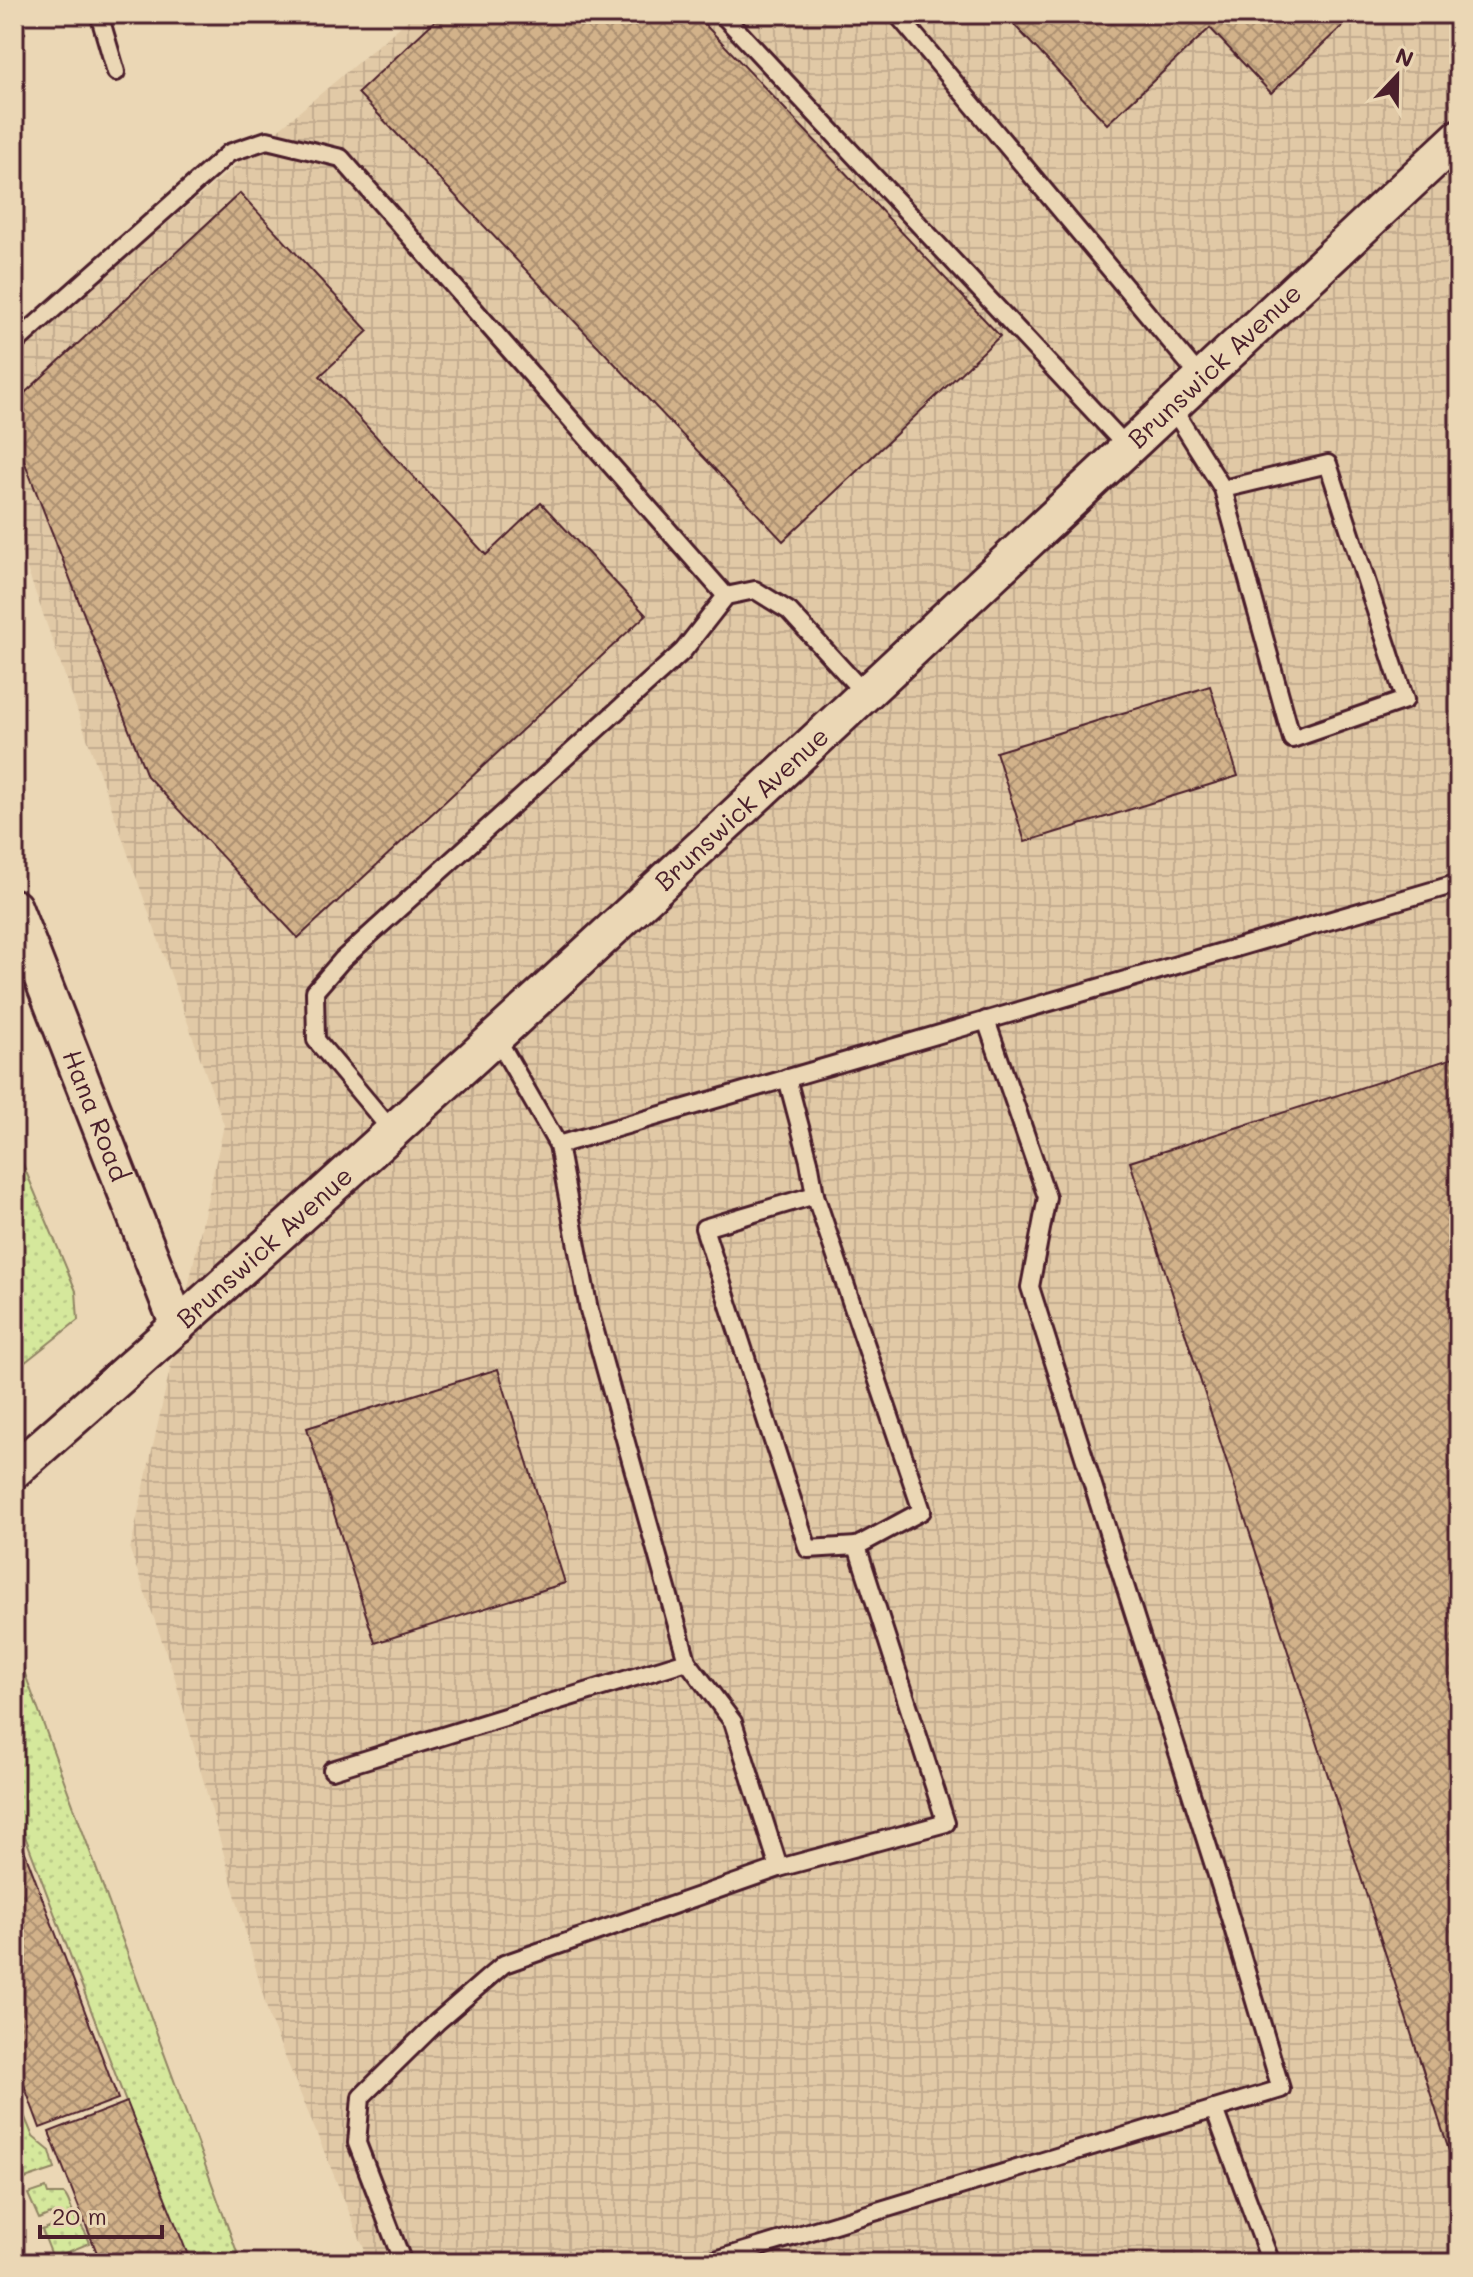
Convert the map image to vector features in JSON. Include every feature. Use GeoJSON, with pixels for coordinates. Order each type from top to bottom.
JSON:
{"type":"FeatureCollection","features":[{"type":"Feature","properties":{"kind":"street","name":"Brunswick Avenue"},"geometry":{"type":"LineString","coordinates":[[14,1471],[496,1037],[1459,137]]}},
{"type":"Feature","properties":{"kind":"street","name":"Hana Road"},"geometry":{"type":"LineString","coordinates":[[14,907],[178,1326]]}},
{"type":"Feature","properties":{"kind":"lane"},"geometry":{"type":"LineString","coordinates":[[99,14],[116,72]]}},
{"type":"Feature","properties":{"kind":"lane"},"geometry":{"type":"LineString","coordinates":[[722,14],[1127,447]]}},
{"type":"Feature","properties":{"kind":"lane"},"geometry":{"type":"LineString","coordinates":[[897,14],[1201,378]]}},
{"type":"Feature","properties":{"kind":"lane"},"geometry":{"type":"LineString","coordinates":[[14,344],[229,153],[267,140],[341,158],[726,596]]}},
{"type":"Feature","properties":{"kind":"lane"},"geometry":{"type":"LineString","coordinates":[[1171,406],[1223,489],[1292,739],[1405,700],[1328,464],[1223,489]]}},
{"type":"Feature","properties":{"kind":"lane"},"geometry":{"type":"LineString","coordinates":[[392,1131],[316,1040],[315,991],[342,960],[683,651],[726,596],[755,590],[789,611],[864,693]]}},
{"type":"Feature","properties":{"kind":"lane"},"geometry":{"type":"LineString","coordinates":[[558,1145],[1459,883]]}},
{"type":"Feature","properties":{"kind":"lane"},"geometry":{"type":"LineString","coordinates":[[709,2262],[1281,2089],[1223,1894],[1030,1287],[1047,1197],[986,1020]]}},
{"type":"Feature","properties":{"kind":"lane"},"geometry":{"type":"LineString","coordinates":[[496,1037],[558,1145],[589,1310],[687,1661],[733,1722],[779,1868]]}},
{"type":"Feature","properties":{"kind":"lane"},"geometry":{"type":"LineString","coordinates":[[787,1078],[815,1195],[922,1511],[857,1546],[808,1549],[704,1228],[815,1195]]}},
{"type":"Feature","properties":{"kind":"lane"},"geometry":{"type":"LineString","coordinates":[[403,2263],[357,2143],[361,2097],[437,2022],[504,1964],[779,1868],[946,1823],[857,1546]]}},
{"type":"Feature","properties":{"kind":"lane"},"geometry":{"type":"LineString","coordinates":[[332,1770],[687,1661]]}},
{"type":"Feature","properties":{"kind":"lane"},"geometry":{"type":"LineString","coordinates":[[1214,2109],[1271,2263]]}},
{"type":"Feature","properties":{"kind":"shaded area"},"geometry":{"type":"Polygon","coordinates":[[[415,14],[1459,14],[1459,2263],[370,2263],[270,2020],[174,1675],[130,1550],[224,1125],[14,532],[14,353],[415,14]]]}},
{"type":"Feature","properties":{"kind":"green space"},"geometry":{"type":"Polygon","coordinates":[[[14,1143],[76,1291],[78,1320],[14,1371],[14,1143]]]}},
{"type":"Feature","properties":{"kind":"green space"},"geometry":{"type":"Polygon","coordinates":[[[14,1644],[241,2263],[187,2263],[14,1807],[14,1644]]]}},
{"type":"Feature","properties":{"kind":"green space"},"geometry":{"type":"Polygon","coordinates":[[[17,2098],[33,2137],[50,2151],[55,2169],[22,2180],[14,2159],[14,2099],[17,2098]]]}},
{"type":"Feature","properties":{"kind":"green space"},"geometry":{"type":"Polygon","coordinates":[[[46,2188],[48,2194],[64,2194],[90,2243],[53,2258],[42,2230],[55,2222],[50,2214],[39,2219],[28,2194],[46,2188]]]}},
{"type":"Feature","properties":{"kind":"building"},"geometry":{"type":"Polygon","coordinates":[[[442,14],[695,14],[1000,336],[783,541],[358,93],[442,14]]]}},
{"type":"Feature","properties":{"kind":"building"},"geometry":{"type":"Polygon","coordinates":[[[1004,14],[1355,14],[1271,93],[1210,28],[1107,124],[1004,14]]]}},
{"type":"Feature","properties":{"kind":"building"},"geometry":{"type":"Polygon","coordinates":[[[14,22],[25,33],[14,45],[14,22]]]}},
{"type":"Feature","properties":{"kind":"building"},"geometry":{"type":"Polygon","coordinates":[[[240,193],[368,331],[320,376],[486,555],[541,503],[646,615],[298,938],[147,776],[14,435],[14,403],[240,193]]]}},
{"type":"Feature","properties":{"kind":"building"},"geometry":{"type":"Polygon","coordinates":[[[1210,686],[1238,776],[1025,842],[996,752],[1210,686]]]}},
{"type":"Feature","properties":{"kind":"building"},"geometry":{"type":"Polygon","coordinates":[[[1459,1056],[1459,2158],[1452,2160],[1130,1162],[1459,1056]]]}},
{"type":"Feature","properties":{"kind":"building"},"geometry":{"type":"Polygon","coordinates":[[[498,1369],[565,1583],[375,1643],[307,1428],[498,1369]]]}},
{"type":"Feature","properties":{"kind":"building"},"geometry":{"type":"Polygon","coordinates":[[[14,1823],[118,2099],[40,2128],[14,2058],[14,1823]]]}},
{"type":"Feature","properties":{"kind":"building"},"geometry":{"type":"Polygon","coordinates":[[[127,2102],[189,2258],[177,2263],[101,2263],[49,2132],[127,2102]]]}}]}
